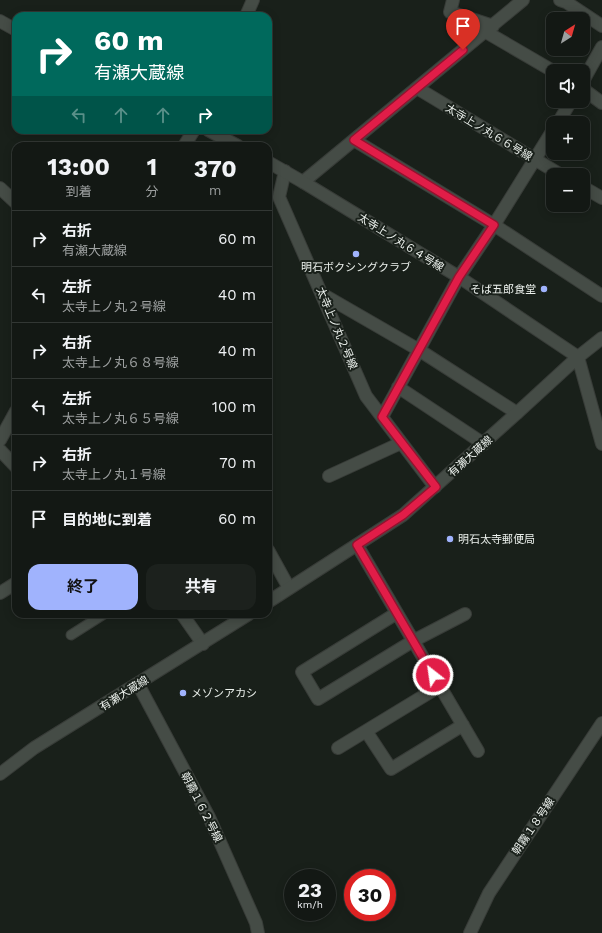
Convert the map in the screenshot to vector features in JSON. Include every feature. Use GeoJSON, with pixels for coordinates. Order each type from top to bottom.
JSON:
{"type":"FeatureCollection","features":[{"type":"Feature","properties":{"kind":"street"},"geometry":{"type":"LineString","coordinates":[[248,12],[253,0]]}},
{"type":"Feature","properties":{"kind":"street"},"geometry":{"type":"LineString","coordinates":[[453,0],[450,12],[489,29],[546,66]]}},
{"type":"Feature","properties":{"kind":"street"},"geometry":{"type":"LineString","coordinates":[[304,182],[524,0]]}},
{"type":"Feature","properties":{"kind":"street"},"geometry":{"type":"LineString","coordinates":[[560,0],[577,9],[602,26]]}},
{"type":"Feature","properties":{"kind":"street"},"geometry":{"type":"LineString","coordinates":[[0,21],[12,28]]}},
{"type":"Feature","properties":{"kind":"street"},"geometry":{"type":"LineString","coordinates":[[590,68],[602,47]]}},
{"type":"Feature","properties":{"kind":"street","name":"太寺上ノ丸６６号線"},"geometry":{"type":"LineString","coordinates":[[417,88],[549,168]]}},
{"type":"Feature","properties":{"kind":"street"},"geometry":{"type":"LineString","coordinates":[[590,94],[602,103]]}},
{"type":"Feature","properties":{"kind":"street"},"geometry":{"type":"LineString","coordinates":[[216,134],[230,142]]}},
{"type":"Feature","properties":{"kind":"street"},"geometry":{"type":"LineString","coordinates":[[354,140],[494,225],[602,296]]}},
{"type":"Feature","properties":{"kind":"street"},"geometry":{"type":"LineString","coordinates":[[382,417],[459,277],[494,225],[546,142]]}},
{"type":"Feature","properties":{"kind":"street"},"geometry":{"type":"LineString","coordinates":[[272,164],[285,171]]}},
{"type":"Feature","properties":{"kind":"street","name":"太寺上ノ丸６４号線"},"geometry":{"type":"LineString","coordinates":[[285,171],[459,277],[578,357]]}},
{"type":"Feature","properties":{"kind":"street","name":"太寺上ノ丸２号線"},"geometry":{"type":"LineString","coordinates":[[285,171],[279,198],[366,396],[436,487]]}},
{"type":"Feature","properties":{"kind":"street"},"geometry":{"type":"LineString","coordinates":[[0,188],[12,199]]}},
{"type":"Feature","properties":{"kind":"street"},"geometry":{"type":"LineString","coordinates":[[590,191],[602,198]]}},
{"type":"Feature","properties":{"kind":"street"},"geometry":{"type":"LineString","coordinates":[[322,294],[419,350],[518,414]]}},
{"type":"Feature","properties":{"kind":"street","name":"有瀬大蔵線"},"geometry":{"type":"LineString","coordinates":[[272,599],[403,515],[518,414],[578,357],[602,338]]}},
{"type":"Feature","properties":{"kind":"street"},"geometry":{"type":"LineString","coordinates":[[578,357],[602,444]]}},
{"type":"Feature","properties":{"kind":"street"},"geometry":{"type":"LineString","coordinates":[[398,387],[484,444]]}},
{"type":"Feature","properties":{"kind":"street"},"geometry":{"type":"LineString","coordinates":[[0,440],[3,425],[12,415]]}},
{"type":"Feature","properties":{"kind":"street"},"geometry":{"type":"LineString","coordinates":[[329,476],[402,443]]}},
{"type":"Feature","properties":{"kind":"street"},"geometry":{"type":"LineString","coordinates":[[0,450],[12,463]]}},
{"type":"Feature","properties":{"kind":"street"},"geometry":{"type":"LineString","coordinates":[[357,545],[478,751]]}},
{"type":"Feature","properties":{"kind":"street"},"geometry":{"type":"LineString","coordinates":[[272,557],[289,588]]}},
{"type":"Feature","properties":{"kind":"street"},"geometry":{"type":"LineString","coordinates":[[0,593],[12,586]]}},
{"type":"Feature","properties":{"kind":"street"},"geometry":{"type":"LineString","coordinates":[[397,613],[302,672],[318,699],[413,641],[465,614]]}},
{"type":"Feature","properties":{"kind":"street"},"geometry":{"type":"LineString","coordinates":[[185,618],[203,644]]}},
{"type":"Feature","properties":{"kind":"street","name":"有瀬大蔵線"},"geometry":{"type":"LineString","coordinates":[[0,774],[34,748],[243,618]]}},
{"type":"Feature","properties":{"kind":"street","name":"朝霧１６２号線"},"geometry":{"type":"LineString","coordinates":[[138,684],[209,817],[256,923],[258,933]]}},
{"type":"Feature","properties":{"kind":"street"},"geometry":{"type":"LineString","coordinates":[[338,748],[440,686]]}},
{"type":"Feature","properties":{"kind":"street","name":"朝霧１８号線"},"geometry":{"type":"LineString","coordinates":[[470,933],[489,893],[602,723]]}},
{"type":"Feature","properties":{"kind":"street"},"geometry":{"type":"LineString","coordinates":[[366,731],[391,769],[463,725]]}},
{"type":"Feature","properties":{"kind":"lane"},"geometry":{"type":"LineString","coordinates":[[70,635],[98,618]]}},
{"type":"Feature","properties":{"kind":"place","name":"明石ボクシングクラブ"},"geometry":{"type":"Point","coordinates":[356,254]}},
{"type":"Feature","properties":{"kind":"place","name":"そば五郎食堂"},"geometry":{"type":"Point","coordinates":[544,289]}},
{"type":"Feature","properties":{"kind":"place","name":"明石太寺郵便局"},"geometry":{"type":"Point","coordinates":[450,539]}},
{"type":"Feature","properties":{"kind":"place","name":"メゾンアカシ"},"geometry":{"type":"Point","coordinates":[183,693]}},
{"type":"Feature","properties":{"kind":"route"},"geometry":{"type":"LineString","coordinates":[[433,675],[357,545],[403,515],[436,487],[382,417],[459,277],[494,225],[354,140],[463,50]]}}]}
